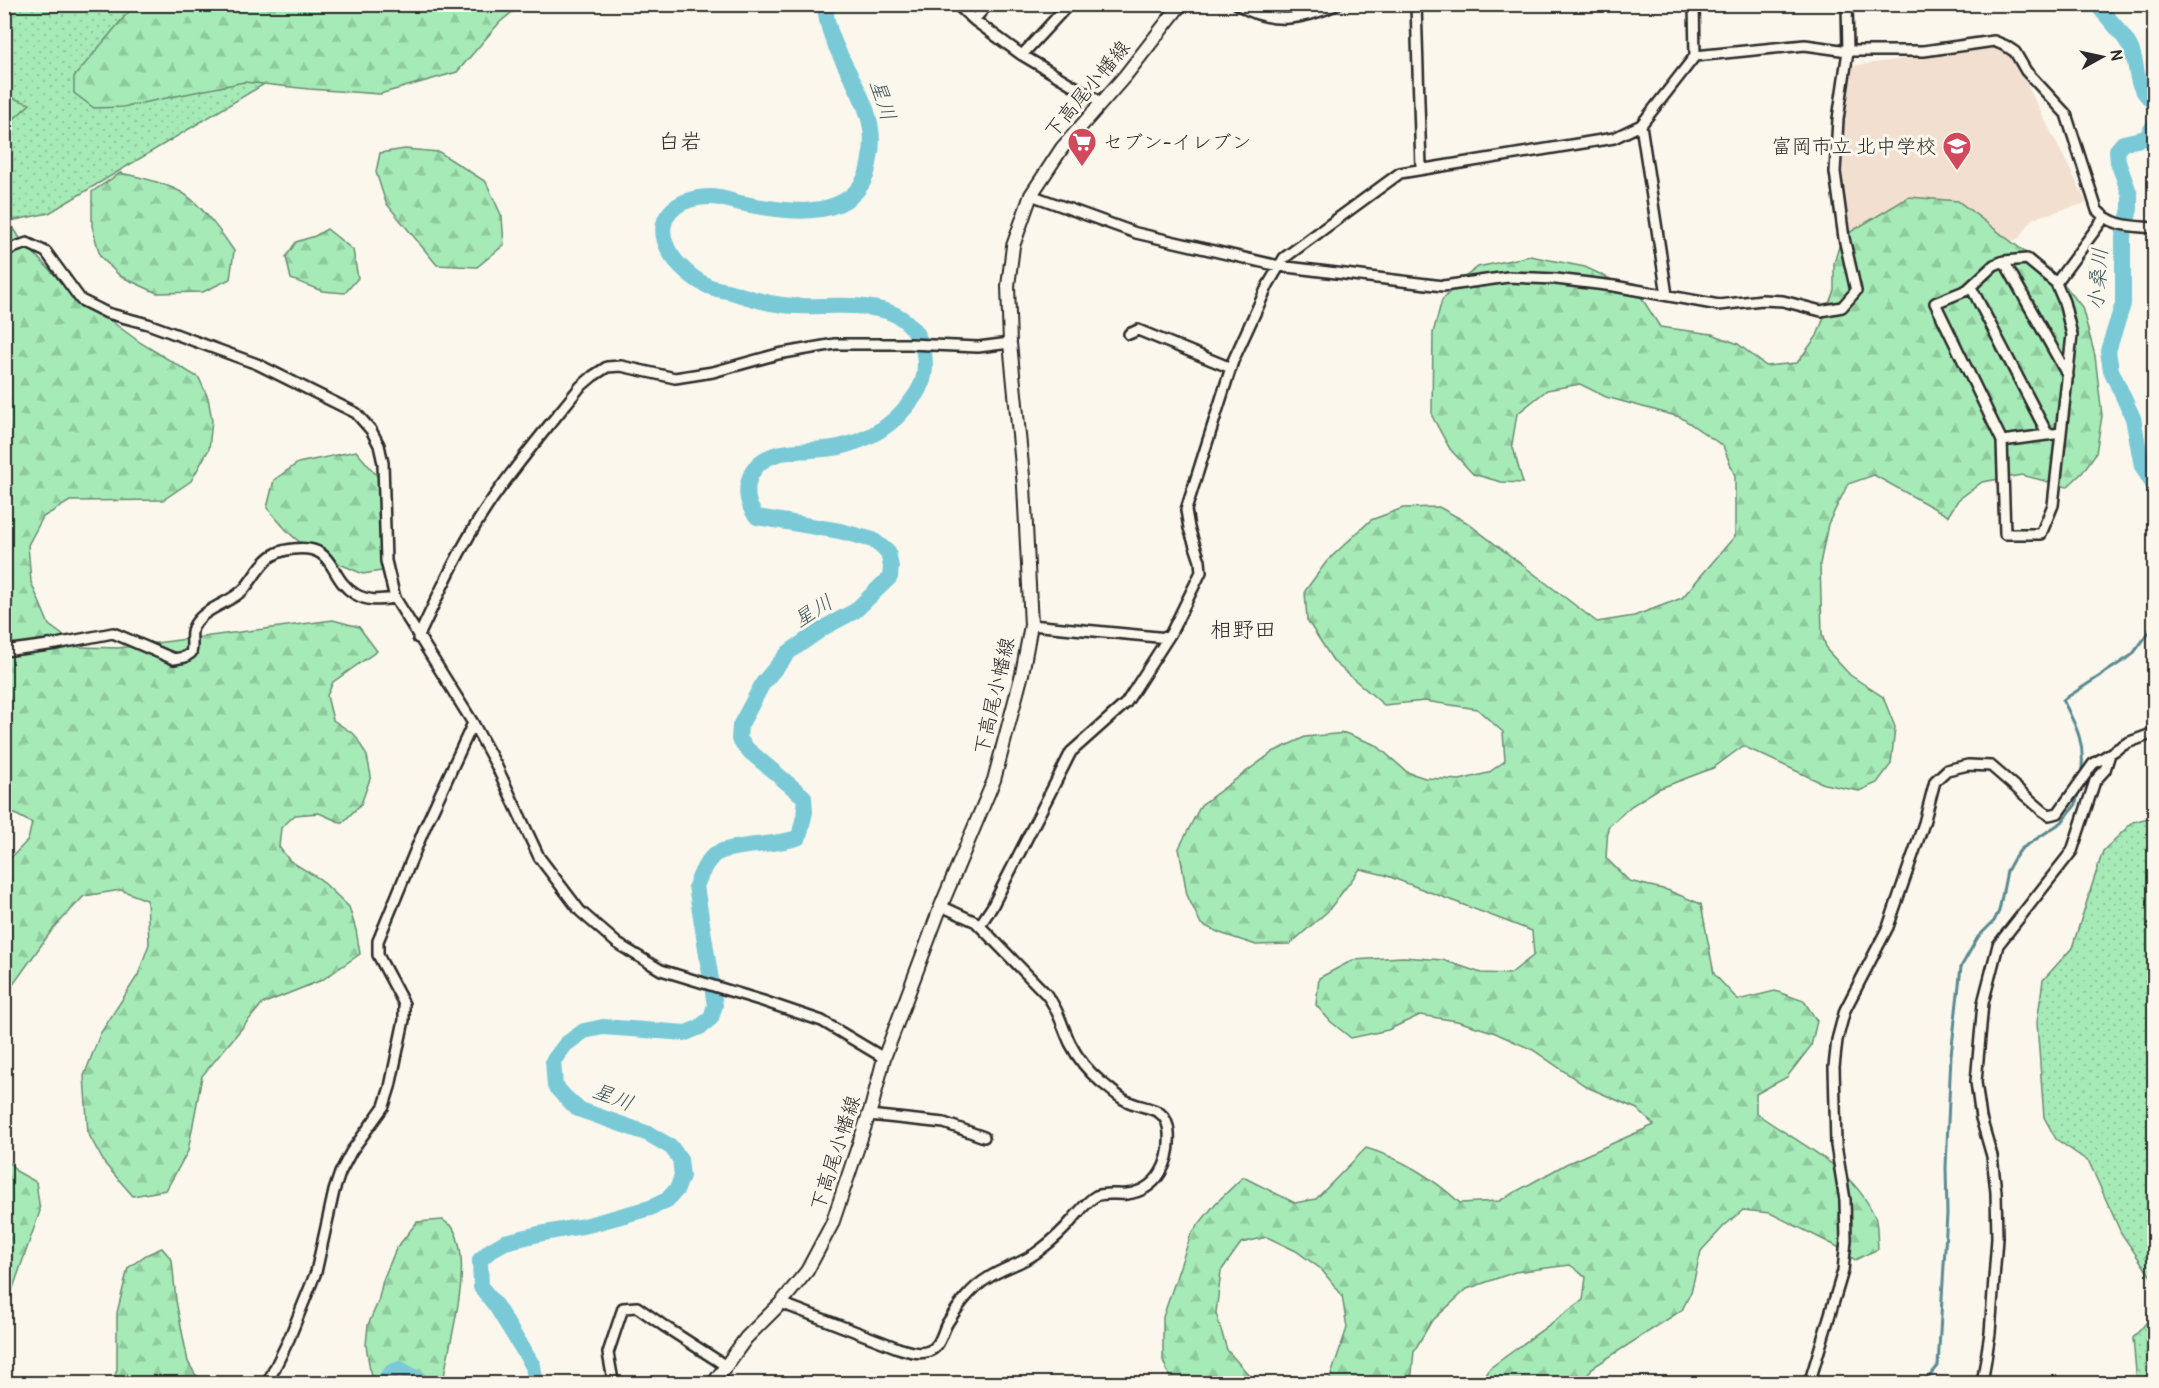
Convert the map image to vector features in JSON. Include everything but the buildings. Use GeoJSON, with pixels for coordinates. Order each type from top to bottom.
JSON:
{"type":"FeatureCollection","features":[{"type":"Feature","properties":{"kind":"main road","name":"下高尾小幡線"},"geometry":{"type":"LineString","coordinates":[[713,1383],[746,1338],[781,1303],[807,1271],[832,1224],[869,1115],[884,1058],[941,906],[994,780],[1022,674],[1031,625],[1024,486],[1010,343],[1008,286],[1013,246],[1031,195],[1062,148],[1125,76],[1181,4]]}},
{"type":"Feature","properties":{"kind":"street"},"geometry":{"type":"LineString","coordinates":[[956,4],[1022,55],[1101,102]]}},
{"type":"Feature","properties":{"kind":"street"},"geometry":{"type":"LineString","coordinates":[[974,20],[988,4]]}},
{"type":"Feature","properties":{"kind":"street"},"geometry":{"type":"LineString","coordinates":[[1022,55],[1069,4]]}},
{"type":"Feature","properties":{"kind":"street"},"geometry":{"type":"LineString","coordinates":[[1237,4],[1246,11],[1268,18],[1294,19],[1319,13],[1338,4]]}},
{"type":"Feature","properties":{"kind":"street"},"geometry":{"type":"LineString","coordinates":[[1416,4],[1421,168]]}},
{"type":"Feature","properties":{"kind":"street"},"geometry":{"type":"LineString","coordinates":[[980,925],[992,907],[1071,752],[1126,703],[1168,638],[1201,572],[1186,510],[1231,368],[1268,285],[1284,258],[1400,173],[1614,138],[1641,125],[1695,57],[1694,4]]}},
{"type":"Feature","properties":{"kind":"street"},"geometry":{"type":"LineString","coordinates":[[1031,195],[1137,233],[1279,266],[1443,286],[1508,277],[1556,279],[1719,305],[1762,300],[1783,301],[1821,311],[1842,307],[1856,291],[1844,238],[1835,172],[1838,119],[1848,51],[1847,4]]}},
{"type":"Feature","properties":{"kind":"street"},"geometry":{"type":"LineString","coordinates":[[1695,57],[1805,45],[1848,51],[1924,51],[1994,41],[2012,48],[2026,71],[2066,114],[2097,210],[2104,218],[2120,225],[2154,228]]}},
{"type":"Feature","properties":{"kind":"street"},"geometry":{"type":"LineString","coordinates":[[1641,125],[1667,295]]}},
{"type":"Feature","properties":{"kind":"street"},"geometry":{"type":"LineString","coordinates":[[2056,283],[2104,218]]}},
{"type":"Feature","properties":{"kind":"street"},"geometry":{"type":"LineString","coordinates":[[4,251],[27,243],[46,252],[81,300],[107,313],[148,324],[257,364],[356,413],[380,445],[383,463],[386,561],[395,598],[496,765],[539,857],[580,911],[618,944],[661,970],[763,1000],[822,1021],[884,1058]]}},
{"type":"Feature","properties":{"kind":"street"},"geometry":{"type":"LineString","coordinates":[[2027,259],[2056,283],[2064,302],[2072,335],[2053,505],[2041,534],[2005,534],[2002,441],[1935,303],[1967,291],[1994,265],[2004,261],[2027,259]]}},
{"type":"Feature","properties":{"kind":"street"},"geometry":{"type":"LineString","coordinates":[[2004,261],[2068,376]]}},
{"type":"Feature","properties":{"kind":"street"},"geometry":{"type":"LineString","coordinates":[[1971,286],[2048,435]]}},
{"type":"Feature","properties":{"kind":"street"},"geometry":{"type":"LineString","coordinates":[[1129,334],[1138,330],[1231,368]]}},
{"type":"Feature","properties":{"kind":"street"},"geometry":{"type":"LineString","coordinates":[[418,638],[452,566],[485,510],[525,455],[580,387],[607,367],[621,366],[675,378],[713,372],[778,354],[835,344],[978,347],[1010,343]]}},
{"type":"Feature","properties":{"kind":"street"},"geometry":{"type":"LineString","coordinates":[[2002,441],[2061,433]]}},
{"type":"Feature","properties":{"kind":"street"},"geometry":{"type":"LineString","coordinates":[[4,651],[113,633],[170,658],[185,657],[191,653],[192,631],[198,621],[243,590],[265,562],[276,553],[291,549],[308,548],[320,551],[348,588],[364,598],[374,601],[395,598]]}},
{"type":"Feature","properties":{"kind":"street"},"geometry":{"type":"LineString","coordinates":[[1031,625],[1168,638]]}},
{"type":"Feature","properties":{"kind":"street"},"geometry":{"type":"LineString","coordinates":[[267,1383],[289,1339],[316,1272],[340,1173],[351,1152],[384,1106],[390,1087],[404,1020],[404,1004],[378,955],[378,942],[425,827],[472,723]]}},
{"type":"Feature","properties":{"kind":"street"},"geometry":{"type":"LineString","coordinates":[[1809,1383],[1843,1271],[1846,1240],[1845,1200],[1836,1145],[1834,1067],[1838,1040],[1845,1010],[1888,927],[1924,823],[1935,781],[1947,770],[1968,765],[1991,766],[2043,812],[2052,815],[2058,813],[2093,764],[2127,743],[2154,733]]}},
{"type":"Feature","properties":{"kind":"street"},"geometry":{"type":"LineString","coordinates":[[1982,1383],[1990,1334],[1997,1238],[1996,1192],[1992,1156],[1976,1082],[1983,1003],[1998,945],[2072,851],[2095,780],[2105,770],[2110,754]]}},
{"type":"Feature","properties":{"kind":"street"},"geometry":{"type":"LineString","coordinates":[[781,1303],[898,1348],[914,1353],[929,1352],[938,1345],[946,1325],[974,1288],[988,1277],[1040,1251],[1072,1221],[1089,1201],[1098,1195],[1141,1191],[1154,1181],[1163,1169],[1168,1154],[1169,1135],[1166,1119],[1157,1111],[1122,1098],[1096,1078],[1079,1058],[1070,1042],[1054,1003],[980,925],[941,906]]}},
{"type":"Feature","properties":{"kind":"street"},"geometry":{"type":"LineString","coordinates":[[869,1115],[944,1124],[984,1137]]}},
{"type":"Feature","properties":{"kind":"street"},"geometry":{"type":"LineString","coordinates":[[610,1383],[612,1375],[608,1353],[623,1308],[637,1307],[726,1366]]}},
{"type":"Feature","properties":{"kind":"shaded area","name":"富岡市立 北中学校"},"geometry":{"type":"Polygon","coordinates":[[[1995,46],[2005,50],[2013,57],[2087,203],[2033,218],[2019,238],[1992,251],[1855,258],[1843,193],[1839,64],[1853,66],[1995,46]]]}},
{"type":"Feature","properties":{"kind":"green space"},"geometry":{"type":"Polygon","coordinates":[[[135,4],[521,5],[500,22],[457,72],[380,94],[244,82],[123,107],[94,108],[74,93],[74,77],[135,4]]]}},
{"type":"Feature","properties":{"kind":"green space"},"geometry":{"type":"Polygon","coordinates":[[[5,5],[396,5],[49,213],[5,222],[5,5]]]}},
{"type":"Feature","properties":{"kind":"green space"},"geometry":{"type":"Polygon","coordinates":[[[4,95],[30,104],[5,127],[4,127],[4,95]]]}},
{"type":"Feature","properties":{"kind":"green space"},"geometry":{"type":"Polygon","coordinates":[[[405,149],[439,152],[486,182],[502,217],[504,245],[477,267],[437,265],[386,203],[376,172],[380,153],[405,149]]]}},
{"type":"Feature","properties":{"kind":"green space"},"geometry":{"type":"Polygon","coordinates":[[[120,173],[166,185],[181,192],[195,203],[217,227],[234,251],[230,279],[203,292],[157,293],[120,276],[100,256],[92,226],[92,192],[120,173]]]}},
{"type":"Feature","properties":{"kind":"green space"},"geometry":{"type":"Polygon","coordinates":[[[1909,197],[1958,201],[2060,279],[2082,307],[2095,356],[2102,416],[2096,453],[2082,473],[2067,487],[2022,475],[1982,482],[1958,500],[1948,516],[1874,475],[1848,484],[1828,524],[1820,564],[1822,634],[1827,650],[1850,675],[1883,697],[1895,727],[1891,764],[1877,783],[1859,791],[1824,784],[1743,746],[1713,768],[1658,789],[1631,806],[1608,827],[1606,858],[1629,881],[1667,890],[1701,904],[1714,974],[1738,1000],[1775,991],[1804,1001],[1817,1021],[1811,1046],[1787,1077],[1756,1094],[1756,1113],[1823,1158],[1853,1184],[1875,1217],[1878,1249],[1855,1260],[1836,1246],[1770,1213],[1743,1210],[1724,1226],[1701,1251],[1691,1292],[1682,1310],[1592,1368],[1583,1383],[1482,1383],[1490,1368],[1583,1300],[1586,1277],[1570,1265],[1515,1272],[1467,1289],[1431,1322],[1414,1351],[1411,1383],[1328,1384],[1347,1328],[1342,1295],[1321,1269],[1296,1251],[1267,1237],[1241,1243],[1221,1271],[1216,1313],[1227,1350],[1256,1383],[1172,1383],[1163,1360],[1163,1317],[1191,1234],[1215,1204],[1243,1177],[1295,1203],[1316,1199],[1366,1148],[1416,1170],[1439,1185],[1460,1203],[1499,1201],[1566,1164],[1654,1125],[1637,1109],[1587,1087],[1533,1050],[1493,1032],[1457,1021],[1420,1015],[1388,1030],[1351,1038],[1331,1022],[1316,1005],[1319,978],[1353,960],[1403,957],[1443,960],[1481,973],[1510,974],[1534,955],[1532,931],[1385,875],[1360,869],[1328,911],[1290,944],[1256,945],[1201,924],[1187,895],[1179,848],[1201,805],[1273,752],[1305,737],[1345,733],[1376,745],[1407,772],[1425,778],[1460,780],[1488,773],[1505,761],[1503,732],[1477,709],[1425,701],[1384,705],[1334,662],[1307,620],[1305,591],[1327,561],[1371,520],[1403,508],[1439,507],[1466,522],[1597,622],[1634,616],[1682,598],[1735,536],[1735,476],[1723,446],[1680,417],[1606,397],[1580,384],[1547,390],[1517,414],[1512,444],[1523,483],[1501,482],[1473,474],[1450,449],[1432,416],[1433,333],[1442,300],[1461,280],[1478,267],[1530,256],[1585,267],[1638,292],[1660,327],[1712,334],[1738,344],[1766,366],[1797,363],[1817,336],[1834,290],[1834,263],[1842,237],[1909,197]]]}},
{"type":"Feature","properties":{"kind":"green space"},"geometry":{"type":"Polygon","coordinates":[[[5,214],[21,240],[70,291],[141,343],[199,378],[208,398],[212,420],[209,449],[191,481],[163,500],[70,501],[43,517],[28,545],[31,582],[49,625],[79,647],[118,648],[333,620],[359,627],[377,651],[333,682],[327,696],[333,720],[355,735],[367,756],[371,776],[361,804],[342,823],[319,813],[295,815],[281,828],[279,847],[290,861],[320,879],[349,907],[360,954],[322,980],[262,1004],[202,1076],[188,1151],[166,1190],[133,1196],[105,1164],[88,1133],[84,1076],[100,1034],[138,975],[149,944],[147,900],[121,890],[84,896],[52,930],[5,996],[5,864],[28,840],[32,823],[13,813],[4,814],[5,214]]]}},
{"type":"Feature","properties":{"kind":"green space"},"geometry":{"type":"Polygon","coordinates":[[[327,229],[353,250],[358,278],[345,293],[322,291],[291,279],[286,257],[296,242],[315,236],[327,229]]]}},
{"type":"Feature","properties":{"kind":"green space"},"geometry":{"type":"Polygon","coordinates":[[[356,451],[379,478],[389,521],[391,555],[381,571],[363,574],[310,551],[289,533],[267,508],[274,480],[298,463],[356,451]]]}},
{"type":"Feature","properties":{"kind":"green space"},"geometry":{"type":"Polygon","coordinates":[[[2152,817],[2154,819],[2154,1281],[2121,1233],[2089,1162],[2056,1139],[2044,1117],[2037,1023],[2043,980],[2072,948],[2103,851],[2133,822],[2152,817]]]}},
{"type":"Feature","properties":{"kind":"green space"},"geometry":{"type":"Polygon","coordinates":[[[5,1156],[16,1171],[36,1182],[40,1211],[5,1311],[5,1156]]]}},
{"type":"Feature","properties":{"kind":"green space"},"geometry":{"type":"Polygon","coordinates":[[[443,1220],[453,1228],[459,1244],[461,1283],[443,1383],[372,1383],[366,1345],[368,1325],[396,1249],[417,1222],[443,1220]]]}},
{"type":"Feature","properties":{"kind":"green space"},"geometry":{"type":"Polygon","coordinates":[[[162,1248],[172,1260],[176,1301],[188,1362],[204,1383],[113,1383],[117,1369],[117,1313],[128,1268],[146,1255],[162,1248]]]}},
{"type":"Feature","properties":{"kind":"green space"},"geometry":{"type":"Polygon","coordinates":[[[2154,1314],[2154,1383],[2137,1383],[2133,1338],[2154,1314]]]}},
{"type":"Feature","properties":{"kind":"waterway","name":"星川"},"geometry":{"type":"LineString","coordinates":[[536,1384],[533,1366],[496,1306],[481,1287],[480,1260],[505,1242],[588,1225],[650,1208],[667,1200],[677,1189],[682,1176],[680,1159],[671,1147],[649,1134],[578,1109],[555,1086],[553,1061],[566,1044],[584,1031],[603,1027],[686,1033],[700,1027],[711,1018],[715,1005],[696,886],[704,867],[712,857],[728,849],[799,837],[805,812],[804,797],[748,750],[739,739],[740,726],[763,683],[789,652],[825,627],[855,611],[890,577],[888,552],[873,540],[840,531],[757,517],[749,504],[748,485],[755,468],[776,454],[850,444],[878,432],[896,418],[917,393],[924,376],[924,354],[916,334],[902,319],[882,310],[850,306],[778,304],[712,288],[680,266],[669,251],[664,239],[663,228],[671,211],[688,201],[711,197],[773,209],[827,208],[842,202],[855,192],[865,178],[872,137],[869,118],[835,44],[828,24],[825,4]]}},
{"type":"Feature","properties":{"kind":"waterway","name":"小桑川"},"geometry":{"type":"LineString","coordinates":[[2097,4],[2129,45],[2141,88],[2154,103]]}},
{"type":"Feature","properties":{"kind":"waterway","name":"小桑川"},"geometry":{"type":"LineString","coordinates":[[2154,125],[2146,138],[2123,143],[2117,150],[2118,162],[2130,195],[2130,209],[2123,237],[2123,304],[2108,351],[2111,370],[2133,418],[2142,466],[2154,486]]}},
{"type":"Feature","properties":{"kind":"waterway"},"geometry":{"type":"LineString","coordinates":[[2081,776],[2082,755],[2079,736],[2063,700],[2132,655],[2154,626]]}},
{"type":"Feature","properties":{"kind":"waterway"},"geometry":{"type":"LineString","coordinates":[[1923,1384],[1938,1366],[1947,1214],[1946,1167],[1951,1055],[1961,967],[1978,937],[1994,921],[1999,911],[2007,871],[2013,860],[2021,849],[2062,822],[2076,804],[2078,792]]}},
{"type":"Feature","properties":{"kind":"waterway","name":"星川"},"geometry":{"type":"LineString","coordinates":[[381,1384],[392,1372],[400,1369],[426,1384]]}},
{"type":"Feature","properties":{"kind":"place","name":"セブン-イレブン"},"geometry":{"type":"Point","coordinates":[1082,168]}},
{"type":"Feature","properties":{"kind":"place","name":"富岡市立 北中学校"},"geometry":{"type":"Point","coordinates":[1957,172]}},
{"type":"Feature","properties":{"kind":"district","name":"白岩"},"geometry":{"type":"Point","coordinates":[680,141]}},
{"type":"Feature","properties":{"kind":"district","name":"相野田"},"geometry":{"type":"Point","coordinates":[1243,629]}}]}
